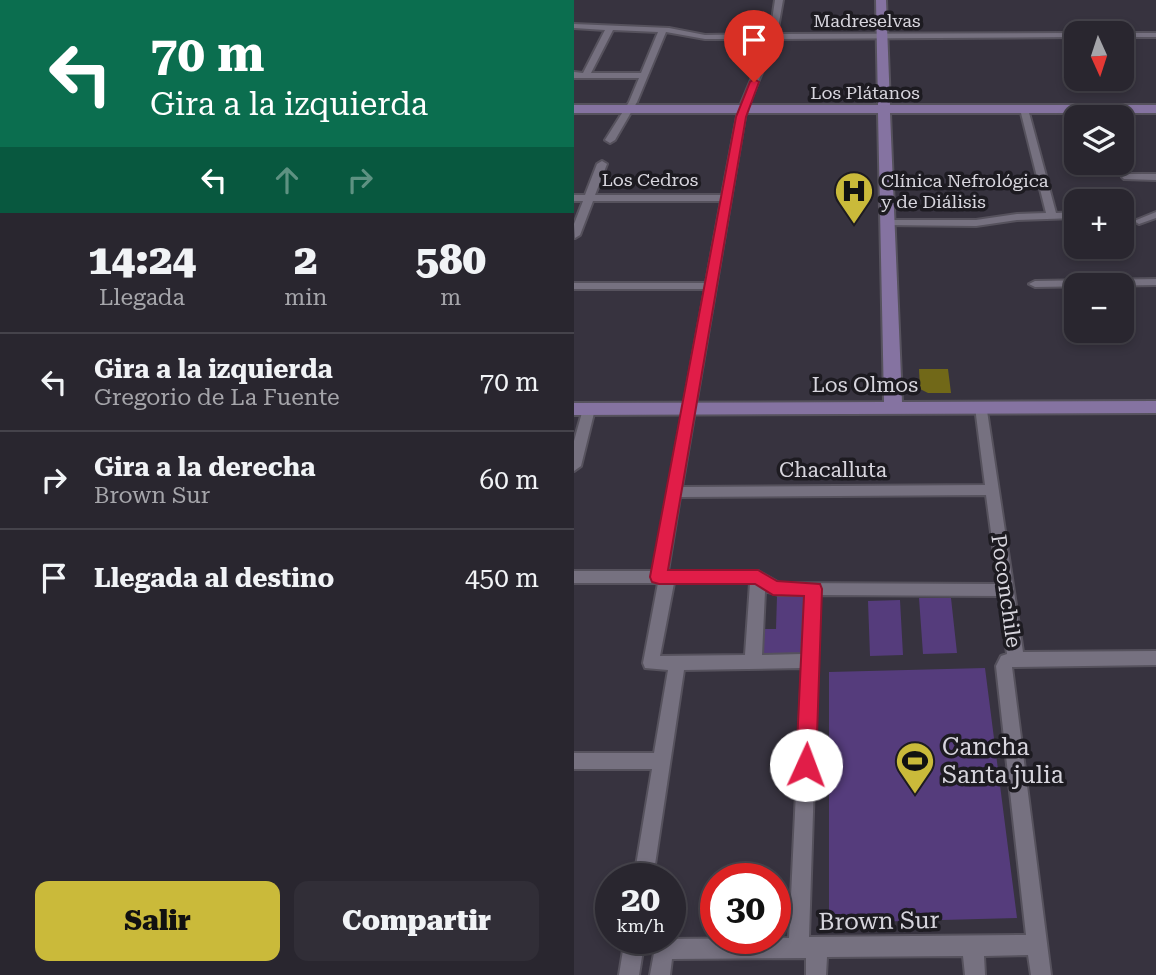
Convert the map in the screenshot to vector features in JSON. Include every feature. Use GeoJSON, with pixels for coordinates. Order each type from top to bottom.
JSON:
{"type":"FeatureCollection","features":[{"type":"Feature","properties":{"kind":"street"},"geometry":{"type":"LineString","coordinates":[[779,0],[773,37],[743,111],[673,492],[651,663],[811,661]]}},
{"type":"Feature","properties":{"kind":"street"},"geometry":{"type":"LineString","coordinates":[[881,0],[893,408]]}},
{"type":"Feature","properties":{"kind":"street","name":"Madreselvas"},"geometry":{"type":"LineString","coordinates":[[574,26],[663,30],[705,37],[1064,36]]}},
{"type":"Feature","properties":{"kind":"street"},"geometry":{"type":"LineString","coordinates":[[586,75],[610,27]]}},
{"type":"Feature","properties":{"kind":"street"},"geometry":{"type":"LineString","coordinates":[[610,140],[645,76],[663,30]]}},
{"type":"Feature","properties":{"kind":"street"},"geometry":{"type":"LineString","coordinates":[[1134,35],[1156,35]]}},
{"type":"Feature","properties":{"kind":"street"},"geometry":{"type":"LineString","coordinates":[[574,75],[645,76]]}},
{"type":"Feature","properties":{"kind":"street"},"geometry":{"type":"LineString","coordinates":[[1024,109],[1052,215]]}},
{"type":"Feature","properties":{"kind":"street","name":"Los Plátanos"},"geometry":{"type":"LineString","coordinates":[[574,110],[1156,109]]}},
{"type":"Feature","properties":{"kind":"street"},"geometry":{"type":"LineString","coordinates":[[575,235],[602,164]]}},
{"type":"Feature","properties":{"kind":"street"},"geometry":{"type":"LineString","coordinates":[[1127,177],[1156,177]]}},
{"type":"Feature","properties":{"kind":"street","name":"Los Cedros"},"geometry":{"type":"LineString","coordinates":[[574,198],[727,198]]}},
{"type":"Feature","properties":{"kind":"street"},"geometry":{"type":"LineString","coordinates":[[887,223],[976,223],[1064,215]]}},
{"type":"Feature","properties":{"kind":"street"},"geometry":{"type":"LineString","coordinates":[[1139,221],[1156,215]]}},
{"type":"Feature","properties":{"kind":"street"},"geometry":{"type":"LineString","coordinates":[[1035,284],[1156,282]]}},
{"type":"Feature","properties":{"kind":"street"},"geometry":{"type":"LineString","coordinates":[[574,286],[710,286]]}},
{"type":"Feature","properties":{"kind":"street","name":"Poconchile"},"geometry":{"type":"LineString","coordinates":[[981,407],[1016,659],[1007,661],[1004,669],[1041,975]]}},
{"type":"Feature","properties":{"kind":"street","name":"Los Olmos"},"geometry":{"type":"LineString","coordinates":[[581,409],[1156,407]]}},
{"type":"Feature","properties":{"kind":"street"},"geometry":{"type":"LineString","coordinates":[[574,466],[581,409]]}},
{"type":"Feature","properties":{"kind":"street","name":"Chacalluta"},"geometry":{"type":"LineString","coordinates":[[673,492],[993,490]]}},
{"type":"Feature","properties":{"kind":"street"},"geometry":{"type":"LineString","coordinates":[[574,578],[758,577],[773,588],[1006,590]]}},
{"type":"Feature","properties":{"kind":"street"},"geometry":{"type":"LineString","coordinates":[[753,662],[758,577]]}},
{"type":"Feature","properties":{"kind":"street"},"geometry":{"type":"LineString","coordinates":[[813,589],[808,948],[816,975]]}},
{"type":"Feature","properties":{"kind":"street"},"geometry":{"type":"LineString","coordinates":[[1016,659],[1156,659]]}},
{"type":"Feature","properties":{"kind":"street"},"geometry":{"type":"LineString","coordinates":[[646,863],[677,663]]}},
{"type":"Feature","properties":{"kind":"street"},"geometry":{"type":"LineString","coordinates":[[574,761],[661,761]]}},
{"type":"Feature","properties":{"kind":"street"},"geometry":{"type":"LineString","coordinates":[[973,946],[975,975]]}},
{"type":"Feature","properties":{"kind":"street","name":"Brown Sur"},"geometry":{"type":"LineString","coordinates":[[660,975],[663,949],[1037,946]]}},
{"type":"Feature","properties":{"kind":"street"},"geometry":{"type":"LineString","coordinates":[[629,975],[632,954]]}},
{"type":"Feature","properties":{"kind":"shaded area"},"geometry":{"type":"Polygon","coordinates":[[[777,596],[807,596],[806,656],[760,657],[762,629],[776,629],[777,596]]]}},
{"type":"Feature","properties":{"kind":"shaded area"},"geometry":{"type":"Polygon","coordinates":[[[919,598],[951,598],[957,653],[923,654],[919,598]]]}},
{"type":"Feature","properties":{"kind":"shaded area"},"geometry":{"type":"Polygon","coordinates":[[[900,600],[903,655],[870,656],[868,601],[900,600]]]}},
{"type":"Feature","properties":{"kind":"shaded area","name":"Cancha Santa julia"},"geometry":{"type":"Polygon","coordinates":[[[985,668],[1017,918],[829,923],[829,672],[985,668]]]}},
{"type":"Feature","properties":{"kind":"building"},"geometry":{"type":"Polygon","coordinates":[[[919,369],[948,369],[951,393],[928,393],[920,389],[919,369]]]}},
{"type":"Feature","properties":{"kind":"place","name":"Clínica Nefrológica y de Diálisis"},"geometry":{"type":"Point","coordinates":[854,225]}},
{"type":"Feature","properties":{"kind":"place","name":"Cancha Santa julia"},"geometry":{"type":"Point","coordinates":[915,795]}},
{"type":"Feature","properties":{"kind":"route"},"geometry":{"type":"LineString","coordinates":[[754,82],[741,117],[659,577],[758,577],[773,588],[813,589],[806,765]]}}]}
